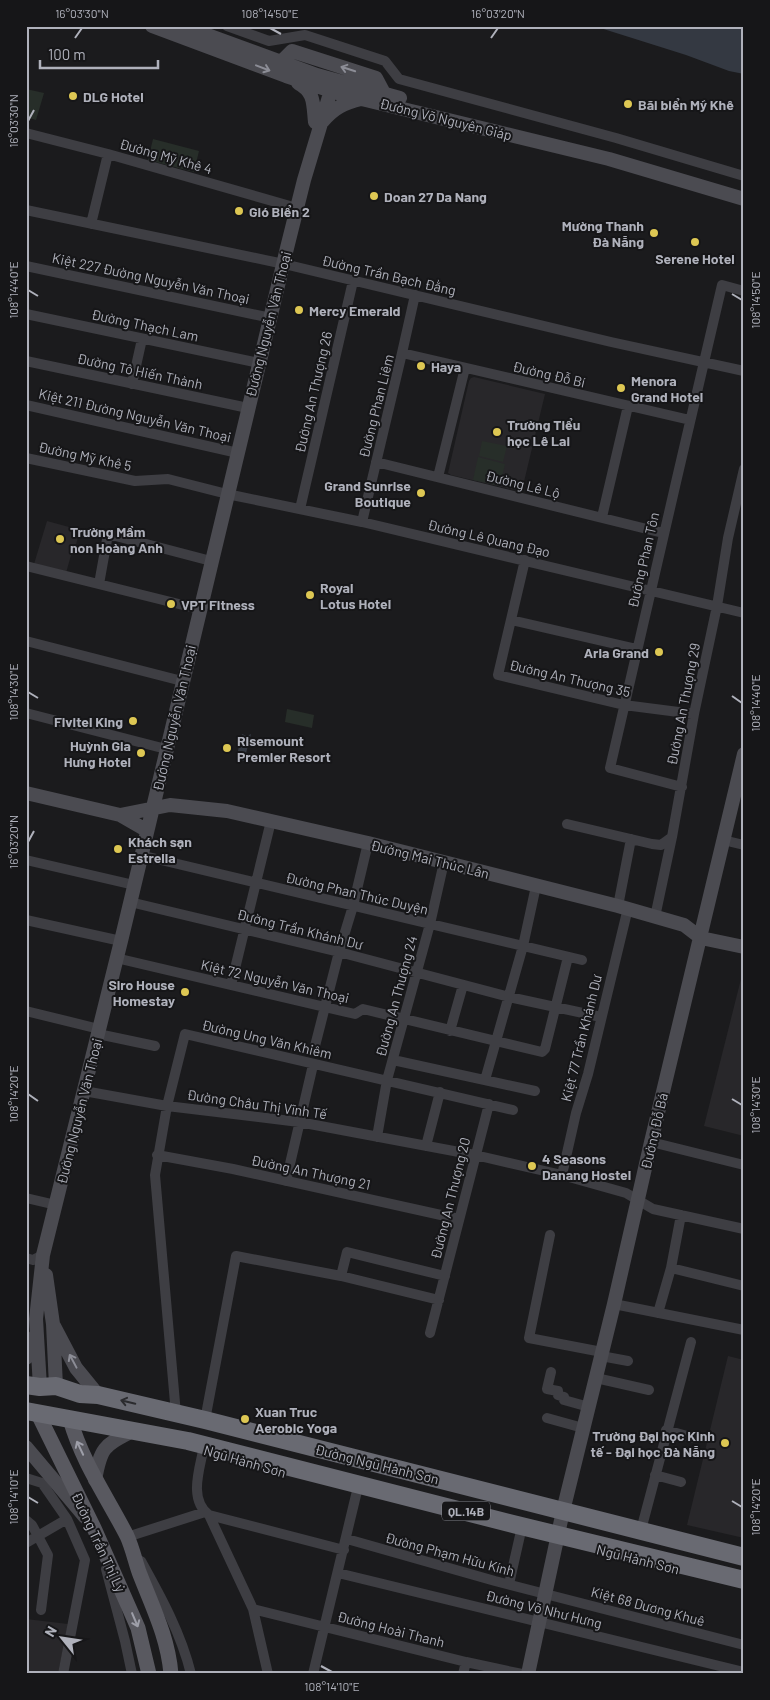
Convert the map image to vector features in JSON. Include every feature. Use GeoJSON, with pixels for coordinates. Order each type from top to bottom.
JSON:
{"type":"FeatureCollection","features":[{"type":"Feature","properties":{"kind":"highway","name":"Đường Ngũ Hành Sơn"},"geometry":{"type":"LineString","coordinates":[[41,1386],[80,1394],[98,1395],[176,1414],[205,1418],[563,1509],[582,1516]]}},
{"type":"Feature","properties":{"kind":"highway"},"geometry":{"type":"LineString","coordinates":[[41,1386],[70,1419],[32,1412],[41,1386]]}},
{"type":"Feature","properties":{"kind":"highway","name":"QL.14B"},"geometry":{"type":"LineString","coordinates":[[70,1419],[188,1441]]}},
{"type":"Feature","properties":{"kind":"highway","name":"Ngũ Hành Sơn"},"geometry":{"type":"LineString","coordinates":[[188,1441],[558,1537],[744,1580]]}},
{"type":"Feature","properties":{"kind":"highway","name":"Ngũ Hành Sơn"},"geometry":{"type":"LineString","coordinates":[[582,1516],[642,1527],[744,1557]]}},
{"type":"Feature","properties":{"kind":"main road","name":"Đường Võ Nguyên Giáp"},"geometry":{"type":"LineString","coordinates":[[152,26],[286,76],[328,84],[744,198]]}},
{"type":"Feature","properties":{"kind":"main road","name":"Đường Võ Nguyên Giáp"},"geometry":{"type":"LineString","coordinates":[[183,26],[280,63],[363,99],[384,99],[611,152],[744,190]]}},
{"type":"Feature","properties":{"kind":"main road","name":"Đường Võ Nguyên Giáp"},"geometry":{"type":"LineString","coordinates":[[280,63],[292,51],[376,78],[384,99]]}},
{"type":"Feature","properties":{"kind":"main road"},"geometry":{"type":"LineString","coordinates":[[286,76],[308,88],[313,99],[318,123]]}},
{"type":"Feature","properties":{"kind":"main road","name":"Đường Nguyễn Văn Thoại"},"geometry":{"type":"LineString","coordinates":[[41,1386],[37,1333],[31,1317],[43,1255],[121,941],[199,609],[328,84]]}},
{"type":"Feature","properties":{"kind":"main road"},"geometry":{"type":"LineString","coordinates":[[318,123],[332,110],[346,102],[363,99]]}},
{"type":"Feature","properties":{"kind":"main road","name":"Đường Đỗ Bá"},"geometry":{"type":"LineString","coordinates":[[528,1674],[563,1509],[614,1304],[743,759]]}},
{"type":"Feature","properties":{"kind":"main road"},"geometry":{"type":"LineString","coordinates":[[26,793],[120,814],[146,830]]}},
{"type":"Feature","properties":{"kind":"main road","name":"Đường Mai Thúc Lân"},"geometry":{"type":"LineString","coordinates":[[120,814],[170,805],[227,811],[368,843],[623,907],[684,925],[700,938]]}},
{"type":"Feature","properties":{"kind":"main road"},"geometry":{"type":"LineString","coordinates":[[700,938],[744,947]]}},
{"type":"Feature","properties":{"kind":"main road","name":"Đường Nguyễn Văn Thoại"},"geometry":{"type":"LineString","coordinates":[[41,1386],[53,1324],[43,1255]]}},
{"type":"Feature","properties":{"kind":"main road"},"geometry":{"type":"LineString","coordinates":[[53,1324],[76,1368],[98,1395]]}},
{"type":"Feature","properties":{"kind":"main road"},"geometry":{"type":"LineString","coordinates":[[26,1358],[37,1333]]}},
{"type":"Feature","properties":{"kind":"main road","name":"Đường Trần Thị Lý"},"geometry":{"type":"LineString","coordinates":[[32,1412],[94,1528],[138,1628],[149,1674]]}},
{"type":"Feature","properties":{"kind":"main road","name":"Đường Trần Thị Lý"},"geometry":{"type":"LineString","coordinates":[[70,1419],[75,1438],[95,1480],[127,1537],[161,1625],[170,1656],[171,1674]]}},
{"type":"Feature","properties":{"kind":"main road"},"geometry":{"type":"LineString","coordinates":[[95,1480],[99,1457],[109,1444],[134,1430]]}},
{"type":"Feature","properties":{"kind":"main road","name":"Ngũ Hành Sơn"},"geometry":{"type":"LineString","coordinates":[[188,1441],[204,1451],[357,1491],[521,1531],[558,1537],[744,1585]]}},
{"type":"Feature","properties":{"kind":"main road"},"geometry":{"type":"LineString","coordinates":[[26,1446],[94,1528]]}},
{"type":"Feature","properties":{"kind":"main road","name":"Ngũ Hành Sơn"},"geometry":{"type":"LineString","coordinates":[[563,1509],[744,1550]]}},
{"type":"Feature","properties":{"kind":"street"},"geometry":{"type":"LineString","coordinates":[[227,26],[268,41],[305,36],[385,61],[399,79],[616,138],[744,176]]}},
{"type":"Feature","properties":{"kind":"street","name":"Đường Mỹ Khê 4"},"geometry":{"type":"LineString","coordinates":[[26,132],[297,208]]}},
{"type":"Feature","properties":{"kind":"street"},"geometry":{"type":"LineString","coordinates":[[91,224],[108,154]]}},
{"type":"Feature","properties":{"kind":"street","name":"Đường Trần Bạch Đằng"},"geometry":{"type":"LineString","coordinates":[[26,210],[284,264],[744,371]]}},
{"type":"Feature","properties":{"kind":"street","name":"Kiệt 227 Đường Nguyễn Văn Thoại"},"geometry":{"type":"LineString","coordinates":[[26,266],[271,318]]}},
{"type":"Feature","properties":{"kind":"street","name":"Đường An Thượng 26"},"geometry":{"type":"LineString","coordinates":[[300,509],[353,281]]}},
{"type":"Feature","properties":{"kind":"street","name":"Đường Phan Tôn"},"geometry":{"type":"LineString","coordinates":[[682,787],[610,768],[662,534],[722,285],[744,291]]}},
{"type":"Feature","properties":{"kind":"street","name":"Đường Phan Liêm"},"geometry":{"type":"LineString","coordinates":[[362,522],[414,295]]}},
{"type":"Feature","properties":{"kind":"street","name":"Đường Thạch Lam"},"geometry":{"type":"LineString","coordinates":[[26,314],[259,363]]}},
{"type":"Feature","properties":{"kind":"street"},"geometry":{"type":"LineString","coordinates":[[132,384],[142,339]]}},
{"type":"Feature","properties":{"kind":"street","name":"Đường Đỗ Bí"},"geometry":{"type":"LineString","coordinates":[[402,353],[690,420]]}},
{"type":"Feature","properties":{"kind":"street","name":"Đường Tô Hiến Thành"},"geometry":{"type":"LineString","coordinates":[[26,361],[248,408]]}},
{"type":"Feature","properties":{"kind":"street"},"geometry":{"type":"LineString","coordinates":[[438,477],[465,368]]}},
{"type":"Feature","properties":{"kind":"street","name":"Kiệt 211 Đường Nguyễn Văn Thoại"},"geometry":{"type":"LineString","coordinates":[[26,405],[238,453]]}},
{"type":"Feature","properties":{"kind":"street"},"geometry":{"type":"LineString","coordinates":[[602,517],[628,406]]}},
{"type":"Feature","properties":{"kind":"street","name":"Đường Mỹ Khê 5"},"geometry":{"type":"LineString","coordinates":[[26,458],[134,481],[168,479],[227,494]]}},
{"type":"Feature","properties":{"kind":"street","name":"Đường Lê Lộ"},"geometry":{"type":"LineString","coordinates":[[376,462],[602,517],[662,534]]}},
{"type":"Feature","properties":{"kind":"street","name":"Đường An Thượng 29"},"geometry":{"type":"LineString","coordinates":[[655,916],[682,787],[728,538],[744,469]]}},
{"type":"Feature","properties":{"kind":"street","name":"Đường Lê Quang Đạo"},"geometry":{"type":"LineString","coordinates":[[227,494],[362,522],[744,613]]}},
{"type":"Feature","properties":{"kind":"street"},"geometry":{"type":"LineString","coordinates":[[99,584],[108,534],[211,561]]}},
{"type":"Feature","properties":{"kind":"street","name":"Đường An Thượng 35"},"geometry":{"type":"LineString","coordinates":[[525,560],[498,675],[624,705],[694,714]]}},
{"type":"Feature","properties":{"kind":"street"},"geometry":{"type":"LineString","coordinates":[[26,566],[199,609]]}},
{"type":"Feature","properties":{"kind":"street"},"geometry":{"type":"LineString","coordinates":[[511,620],[637,649]]}},
{"type":"Feature","properties":{"kind":"street"},"geometry":{"type":"LineString","coordinates":[[26,641],[182,681]]}},
{"type":"Feature","properties":{"kind":"street"},"geometry":{"type":"LineString","coordinates":[[26,713],[166,749]]}},
{"type":"Feature","properties":{"kind":"street"},"geometry":{"type":"LineString","coordinates":[[231,985],[271,821]]}},
{"type":"Feature","properties":{"kind":"street"},"geometry":{"type":"LineString","coordinates":[[567,824],[661,845],[672,838]]}},
{"type":"Feature","properties":{"kind":"street","name":"Kiệt 77 Trần Khánh Dư"},"geometry":{"type":"LineString","coordinates":[[562,1175],[601,1017],[623,907],[631,839]]}},
{"type":"Feature","properties":{"kind":"street"},"geometry":{"type":"LineString","coordinates":[[723,840],[744,845]]}},
{"type":"Feature","properties":{"kind":"street"},"geometry":{"type":"LineString","coordinates":[[315,1046],[368,843]]}},
{"type":"Feature","properties":{"kind":"street","name":"Đường Phan Thúc Duyện"},"geometry":{"type":"LineString","coordinates":[[140,855],[582,960]]}},
{"type":"Feature","properties":{"kind":"street"},"geometry":{"type":"LineString","coordinates":[[26,860],[134,885]]}},
{"type":"Feature","properties":{"kind":"street","name":"Đường An Thượng 24"},"geometry":{"type":"LineString","coordinates":[[377,1137],[388,1080],[430,924],[444,862]]}},
{"type":"Feature","properties":{"kind":"street"},"geometry":{"type":"LineString","coordinates":[[485,1080],[523,946],[536,886]]}},
{"type":"Feature","properties":{"kind":"street","name":"Đường Trần Khánh Dư"},"geometry":{"type":"LineString","coordinates":[[130,902],[339,952],[463,985],[601,1017]]}},
{"type":"Feature","properties":{"kind":"street"},"geometry":{"type":"LineString","coordinates":[[26,920],[121,941]]}},
{"type":"Feature","properties":{"kind":"street"},"geometry":{"type":"LineString","coordinates":[[556,1007],[568,957]]}},
{"type":"Feature","properties":{"kind":"street","name":"Kiệt 72 Nguyễn Văn Thoại"},"geometry":{"type":"LineString","coordinates":[[116,958],[355,1014],[363,1009],[542,1052],[544,1051],[556,1007]]}},
{"type":"Feature","properties":{"kind":"street"},"geometry":{"type":"LineString","coordinates":[[450,1031],[463,985]]}},
{"type":"Feature","properties":{"kind":"street"},"geometry":{"type":"LineString","coordinates":[[26,1011],[155,1046]]}},
{"type":"Feature","properties":{"kind":"street","name":"Đường Ung Văn Khiêm"},"geometry":{"type":"LineString","coordinates":[[176,1414],[154,1175],[167,1106],[185,1034],[513,1110]]}},
{"type":"Feature","properties":{"kind":"street"},"geometry":{"type":"LineString","coordinates":[[393,1060],[535,1091]]}},
{"type":"Feature","properties":{"kind":"street"},"geometry":{"type":"LineString","coordinates":[[286,1181],[313,1065]]}},
{"type":"Feature","properties":{"kind":"street","name":"Đường Châu Thị Vĩnh Tế"},"geometry":{"type":"LineString","coordinates":[[84,1090],[167,1106],[299,1122],[474,1155],[562,1175],[626,1193],[653,1209],[744,1229]]}},
{"type":"Feature","properties":{"kind":"street"},"geometry":{"type":"LineString","coordinates":[[426,1146],[440,1092]]}},
{"type":"Feature","properties":{"kind":"street","name":"Đường An Thượng 20"},"geometry":{"type":"LineString","coordinates":[[430,1333],[474,1155],[489,1104]]}},
{"type":"Feature","properties":{"kind":"street"},"geometry":{"type":"LineString","coordinates":[[651,1142],[744,1164]]}},
{"type":"Feature","properties":{"kind":"street","name":"Đường An Thượng 21"},"geometry":{"type":"LineString","coordinates":[[157,1155],[459,1219]]}},
{"type":"Feature","properties":{"kind":"street"},"geometry":{"type":"LineString","coordinates":[[26,1198],[56,1205]]}},
{"type":"Feature","properties":{"kind":"street"},"geometry":{"type":"LineString","coordinates":[[658,1313],[671,1268],[681,1215]]}},
{"type":"Feature","properties":{"kind":"street"},"geometry":{"type":"LineString","coordinates":[[550,1235],[529,1338],[628,1361]]}},
{"type":"Feature","properties":{"kind":"street"},"geometry":{"type":"LineString","coordinates":[[341,1276],[347,1252],[445,1276]]}},
{"type":"Feature","properties":{"kind":"street"},"geometry":{"type":"LineString","coordinates":[[26,1258],[33,1260],[43,1255]]}},
{"type":"Feature","properties":{"kind":"street"},"geometry":{"type":"LineString","coordinates":[[205,1418],[236,1256],[341,1276],[439,1300]]}},
{"type":"Feature","properties":{"kind":"street"},"geometry":{"type":"LineString","coordinates":[[671,1268],[744,1286]]}},
{"type":"Feature","properties":{"kind":"street"},"geometry":{"type":"LineString","coordinates":[[614,1304],[744,1330]]}},
{"type":"Feature","properties":{"kind":"street"},"geometry":{"type":"LineString","coordinates":[[642,1527],[666,1430],[691,1342]]}},
{"type":"Feature","properties":{"kind":"street"},"geometry":{"type":"LineString","coordinates":[[551,1372],[547,1389],[558,1391],[558,1395],[564,1397],[564,1400],[589,1407]]}},
{"type":"Feature","properties":{"kind":"street"},"geometry":{"type":"LineString","coordinates":[[596,1378],[649,1390]]}},
{"type":"Feature","properties":{"kind":"street"},"geometry":{"type":"LineString","coordinates":[[547,1418],[584,1428]]}},
{"type":"Feature","properties":{"kind":"street"},"geometry":{"type":"LineString","coordinates":[[666,1430],[694,1438]]}},
{"type":"Feature","properties":{"kind":"street"},"geometry":{"type":"LineString","coordinates":[[204,1451],[196,1483],[200,1505],[207,1514],[253,1608],[268,1674]]}},
{"type":"Feature","properties":{"kind":"street"},"geometry":{"type":"LineString","coordinates":[[655,1475],[681,1482]]}},
{"type":"Feature","properties":{"kind":"street"},"geometry":{"type":"LineString","coordinates":[[26,1478],[42,1483],[67,1519],[85,1560],[63,1674]]}},
{"type":"Feature","properties":{"kind":"street"},"geometry":{"type":"LineString","coordinates":[[314,1674],[357,1491]]}},
{"type":"Feature","properties":{"kind":"street"},"geometry":{"type":"LineString","coordinates":[[190,1674],[187,1656],[167,1606],[127,1537],[207,1514],[344,1550]]}},
{"type":"Feature","properties":{"kind":"street"},"geometry":{"type":"LineString","coordinates":[[26,1543],[67,1519]]}},
{"type":"Feature","properties":{"kind":"street"},"geometry":{"type":"LineString","coordinates":[[26,1520],[32,1525],[48,1555],[41,1610]]}},
{"type":"Feature","properties":{"kind":"street"},"geometry":{"type":"LineString","coordinates":[[94,1528],[121,1625],[132,1674]]}},
{"type":"Feature","properties":{"kind":"street"},"geometry":{"type":"LineString","coordinates":[[509,1584],[521,1531]]}},
{"type":"Feature","properties":{"kind":"street","name":"Đường Phạm Hữu Kính"},"geometry":{"type":"LineString","coordinates":[[347,1539],[546,1594]]}},
{"type":"Feature","properties":{"kind":"street","name":"Đường Võ Như Hưng"},"geometry":{"type":"LineString","coordinates":[[338,1573],[744,1672]]}},
{"type":"Feature","properties":{"kind":"street","name":"Kiệt 68 Dương Khuê"},"geometry":{"type":"LineString","coordinates":[[546,1594],[744,1645]]}},
{"type":"Feature","properties":{"kind":"street","name":"Đường Hoài Thanh"},"geometry":{"type":"LineString","coordinates":[[253,1608],[466,1662],[522,1674]]}},
{"type":"Feature","properties":{"kind":"street"},"geometry":{"type":"LineString","coordinates":[[463,1674],[466,1662]]}},
{"type":"Feature","properties":{"kind":"shaded area"},"geometry":{"type":"Polygon","coordinates":[[[594,26],[744,26],[744,74],[729,71],[686,55],[594,26]]]}},
{"type":"Feature","properties":{"kind":"shaded area"},"geometry":{"type":"Polygon","coordinates":[[[26,89],[44,93],[36,120],[26,117],[26,89]]]}},
{"type":"Feature","properties":{"kind":"shaded area"},"geometry":{"type":"Polygon","coordinates":[[[153,139],[199,151],[194,172],[148,160],[153,139]]]}},
{"type":"Feature","properties":{"kind":"shaded area","name":"Trường Tiểu học Lê Lai"},"geometry":{"type":"Polygon","coordinates":[[[474,377],[545,394],[522,490],[519,491],[448,473],[469,381],[474,377]]]}},
{"type":"Feature","properties":{"kind":"shaded area"},"geometry":{"type":"Polygon","coordinates":[[[482,441],[507,446],[503,462],[479,456],[482,441]]]}},
{"type":"Feature","properties":{"kind":"shaded area"},"geometry":{"type":"Polygon","coordinates":[[[478,457],[505,464],[500,486],[473,480],[478,457]]]}},
{"type":"Feature","properties":{"kind":"shaded area","name":"Trường Mầm non Hoàng Anh"},"geometry":{"type":"Polygon","coordinates":[[[47,521],[80,530],[66,573],[34,564],[47,521]]]}},
{"type":"Feature","properties":{"kind":"shaded area"},"geometry":{"type":"Polygon","coordinates":[[[287,709],[314,715],[312,728],[285,722],[287,709]]]}},
{"type":"Feature","properties":{"kind":"shaded area"},"geometry":{"type":"Polygon","coordinates":[[[242,734],[247,736],[251,734],[244,761],[236,759],[242,734]]]}},
{"type":"Feature","properties":{"kind":"shaded area"},"geometry":{"type":"Polygon","coordinates":[[[744,967],[744,1136],[704,1126],[744,967]]]}},
{"type":"Feature","properties":{"kind":"shaded area","name":"Trường Đại học Kinh tế - Đại học Đà Nẵng"},"geometry":{"type":"Polygon","coordinates":[[[728,1356],[744,1360],[744,1538],[687,1525],[728,1356]]]}},
{"type":"Feature","properties":{"kind":"shaded area"},"geometry":{"type":"Polygon","coordinates":[[[26,1619],[68,1624],[58,1674],[26,1674],[26,1619]]]}},
{"type":"Feature","properties":{"kind":"place","name":"DLG Hotel"},"geometry":{"type":"Point","coordinates":[73,96]}},
{"type":"Feature","properties":{"kind":"place","name":"Bãi biển Mỹ Khê"},"geometry":{"type":"Point","coordinates":[628,104]}},
{"type":"Feature","properties":{"kind":"place","name":"Doan 27 Da Nang"},"geometry":{"type":"Point","coordinates":[374,196]}},
{"type":"Feature","properties":{"kind":"place","name":"Gió Biển 2"},"geometry":{"type":"Point","coordinates":[239,211]}},
{"type":"Feature","properties":{"kind":"place","name":"Mường Thanh Đà Nẵng"},"geometry":{"type":"Point","coordinates":[654,233]}},
{"type":"Feature","properties":{"kind":"place","name":"Serene Hotel"},"geometry":{"type":"Point","coordinates":[695,242]}},
{"type":"Feature","properties":{"kind":"place","name":"Mercy Emerald"},"geometry":{"type":"Point","coordinates":[299,310]}},
{"type":"Feature","properties":{"kind":"place","name":"Haya"},"geometry":{"type":"Point","coordinates":[421,366]}},
{"type":"Feature","properties":{"kind":"place","name":"Menora Grand Hotel"},"geometry":{"type":"Point","coordinates":[621,388]}},
{"type":"Feature","properties":{"kind":"place","name":"Trường Tiểu học Lê Lai"},"geometry":{"type":"Point","coordinates":[497,432]}},
{"type":"Feature","properties":{"kind":"place","name":"Grand Sunrise Boutique"},"geometry":{"type":"Point","coordinates":[421,493]}},
{"type":"Feature","properties":{"kind":"place","name":"Trường Mầm non Hoàng Anh"},"geometry":{"type":"Point","coordinates":[60,539]}},
{"type":"Feature","properties":{"kind":"place","name":"Royal Lotus Hotel"},"geometry":{"type":"Point","coordinates":[310,595]}},
{"type":"Feature","properties":{"kind":"place","name":"VPT Fitness"},"geometry":{"type":"Point","coordinates":[171,604]}},
{"type":"Feature","properties":{"kind":"place","name":"Aria Grand"},"geometry":{"type":"Point","coordinates":[659,652]}},
{"type":"Feature","properties":{"kind":"place","name":"Fivitel King"},"geometry":{"type":"Point","coordinates":[133,721]}},
{"type":"Feature","properties":{"kind":"place","name":"Risemount Premier Resort"},"geometry":{"type":"Point","coordinates":[227,748]}},
{"type":"Feature","properties":{"kind":"place","name":"Huỳnh Gia Hưng Hotel"},"geometry":{"type":"Point","coordinates":[141,753]}},
{"type":"Feature","properties":{"kind":"place","name":"Khách sạn Estrella"},"geometry":{"type":"Point","coordinates":[118,849]}},
{"type":"Feature","properties":{"kind":"place","name":"Siro House Homestay"},"geometry":{"type":"Point","coordinates":[185,992]}},
{"type":"Feature","properties":{"kind":"place","name":"4 Seasons Danang Hostel"},"geometry":{"type":"Point","coordinates":[532,1166]}},
{"type":"Feature","properties":{"kind":"place","name":"Xuan Truc Aerobic Yoga"},"geometry":{"type":"Point","coordinates":[245,1419]}},
{"type":"Feature","properties":{"kind":"place","name":"Trường Đại học Kinh tế - Đại học Đà Nẵng"},"geometry":{"type":"Point","coordinates":[725,1443]}}]}
